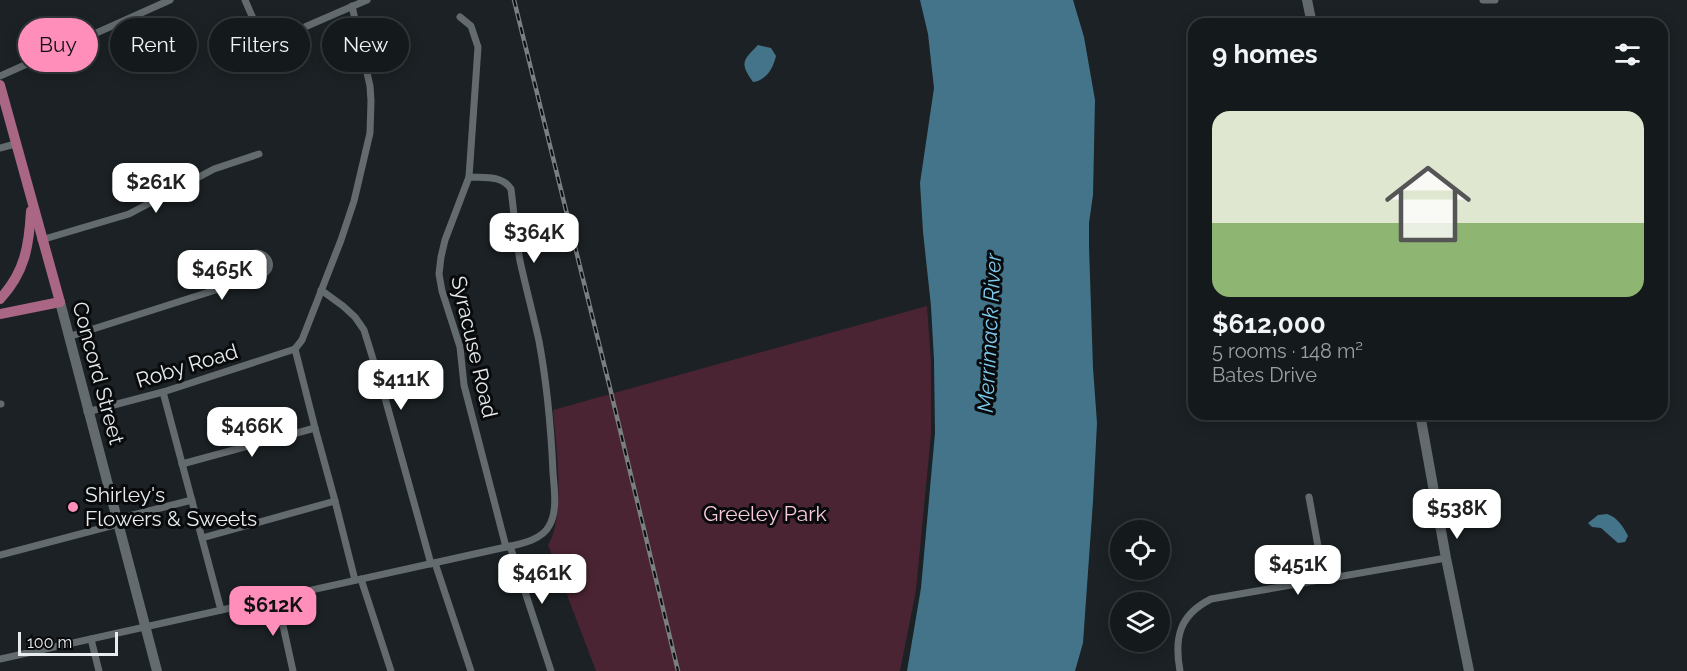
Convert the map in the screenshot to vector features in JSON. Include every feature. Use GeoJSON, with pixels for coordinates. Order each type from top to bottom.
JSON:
{"type":"FeatureCollection","features":[{"type":"Feature","properties":{"kind":"main road"},"geometry":{"type":"LineString","coordinates":[[1307,0],[1311,18]]}},
{"type":"Feature","properties":{"kind":"main road","name":"Concord Street"},"geometry":{"type":"LineString","coordinates":[[0,85],[157,671]]}},
{"type":"Feature","properties":{"kind":"main road"},"geometry":{"type":"LineString","coordinates":[[0,299],[15,279],[26,254],[31,202]]}},
{"type":"Feature","properties":{"kind":"main road"},"geometry":{"type":"LineString","coordinates":[[0,314],[60,302]]}},
{"type":"Feature","properties":{"kind":"main road"},"geometry":{"type":"LineString","coordinates":[[1421,420],[1469,671]]}},
{"type":"Feature","properties":{"kind":"street"},"geometry":{"type":"LineString","coordinates":[[0,76],[170,0]]}},
{"type":"Feature","properties":{"kind":"street"},"geometry":{"type":"LineString","coordinates":[[245,0],[257,28],[271,36],[284,36],[367,0]]}},
{"type":"Feature","properties":{"kind":"street"},"geometry":{"type":"LineString","coordinates":[[1484,0],[1495,0]]}},
{"type":"Feature","properties":{"kind":"street"},"geometry":{"type":"LineString","coordinates":[[352,6],[370,86],[370,132],[348,221],[302,340],[295,349],[358,580],[391,671]]}},
{"type":"Feature","properties":{"kind":"street","name":"Syracuse Road"},"geometry":{"type":"LineString","coordinates":[[460,17],[471,27],[478,47],[469,177],[445,240],[439,274],[442,291],[460,347],[464,385],[508,547],[551,671]]}},
{"type":"Feature","properties":{"kind":"street"},"geometry":{"type":"LineString","coordinates":[[0,148],[15,144]]}},
{"type":"Feature","properties":{"kind":"street"},"geometry":{"type":"LineString","coordinates":[[41,240],[129,214],[214,169],[259,154]]}},
{"type":"Feature","properties":{"kind":"street"},"geometry":{"type":"LineString","coordinates":[[0,659],[508,547],[540,536],[546,531],[554,516],[554,478],[548,402],[538,340],[520,260],[511,189],[500,179],[469,177]]}},
{"type":"Feature","properties":{"kind":"street"},"geometry":{"type":"LineString","coordinates":[[68,337],[247,280]]}},
{"type":"Feature","properties":{"kind":"street"},"geometry":{"type":"LineString","coordinates":[[321,290],[355,317],[364,330],[433,564],[471,671]]}},
{"type":"Feature","properties":{"kind":"street","name":"Roby Road"},"geometry":{"type":"LineString","coordinates":[[87,412],[163,392],[295,349]]}},
{"type":"Feature","properties":{"kind":"street"},"geometry":{"type":"LineString","coordinates":[[163,392],[221,610]]}},
{"type":"Feature","properties":{"kind":"street"},"geometry":{"type":"LineString","coordinates":[[182,464],[315,428]]}},
{"type":"Feature","properties":{"kind":"street"},"geometry":{"type":"LineString","coordinates":[[1309,497],[1324,579]]}},
{"type":"Feature","properties":{"kind":"street"},"geometry":{"type":"LineString","coordinates":[[0,555],[192,500]]}},
{"type":"Feature","properties":{"kind":"street"},"geometry":{"type":"LineString","coordinates":[[202,538],[336,501]]}},
{"type":"Feature","properties":{"kind":"street"},"geometry":{"type":"LineString","coordinates":[[1180,671],[1177,645],[1182,626],[1193,610],[1211,599],[1446,558]]}},
{"type":"Feature","properties":{"kind":"street"},"geometry":{"type":"LineString","coordinates":[[277,598],[293,671]]}},
{"type":"Feature","properties":{"kind":"street"},"geometry":{"type":"LineString","coordinates":[[91,639],[99,671]]}},
{"type":"Feature","properties":{"kind":"green space","name":"Greeley Park"},"geometry":{"type":"Polygon","coordinates":[[[927,306],[931,362],[931,434],[916,590],[900,671],[596,671],[548,545],[554,532],[558,499],[553,410],[927,306]]]}},
{"type":"Feature","properties":{"kind":"water","name":"Merrimack River"},"geometry":{"type":"Polygon","coordinates":[[[920,0],[1073,0],[1084,37],[1095,100],[1093,195],[1089,246],[1097,423],[1083,643],[1075,671],[907,671],[921,588],[935,433],[931,306],[920,183],[934,88],[928,34],[920,0]]]}},
{"type":"Feature","properties":{"kind":"water"},"geometry":{"type":"Polygon","coordinates":[[[758,45],[771,48],[776,56],[769,73],[753,82],[746,70],[745,62],[758,45]]]}},
{"type":"Feature","properties":{"kind":"water"},"geometry":{"type":"Polygon","coordinates":[[[1607,514],[1617,520],[1624,529],[1628,536],[1625,542],[1618,543],[1601,528],[1592,527],[1588,523],[1598,515],[1607,514]]]}},
{"type":"Feature","properties":{"kind":"railway"},"geometry":{"type":"LineString","coordinates":[[514,0],[678,671]]}},
{"type":"Feature","properties":{"kind":"place","name":"Shirley's Flowers & Sweets"},"geometry":{"type":"Point","coordinates":[73,507]}}]}
